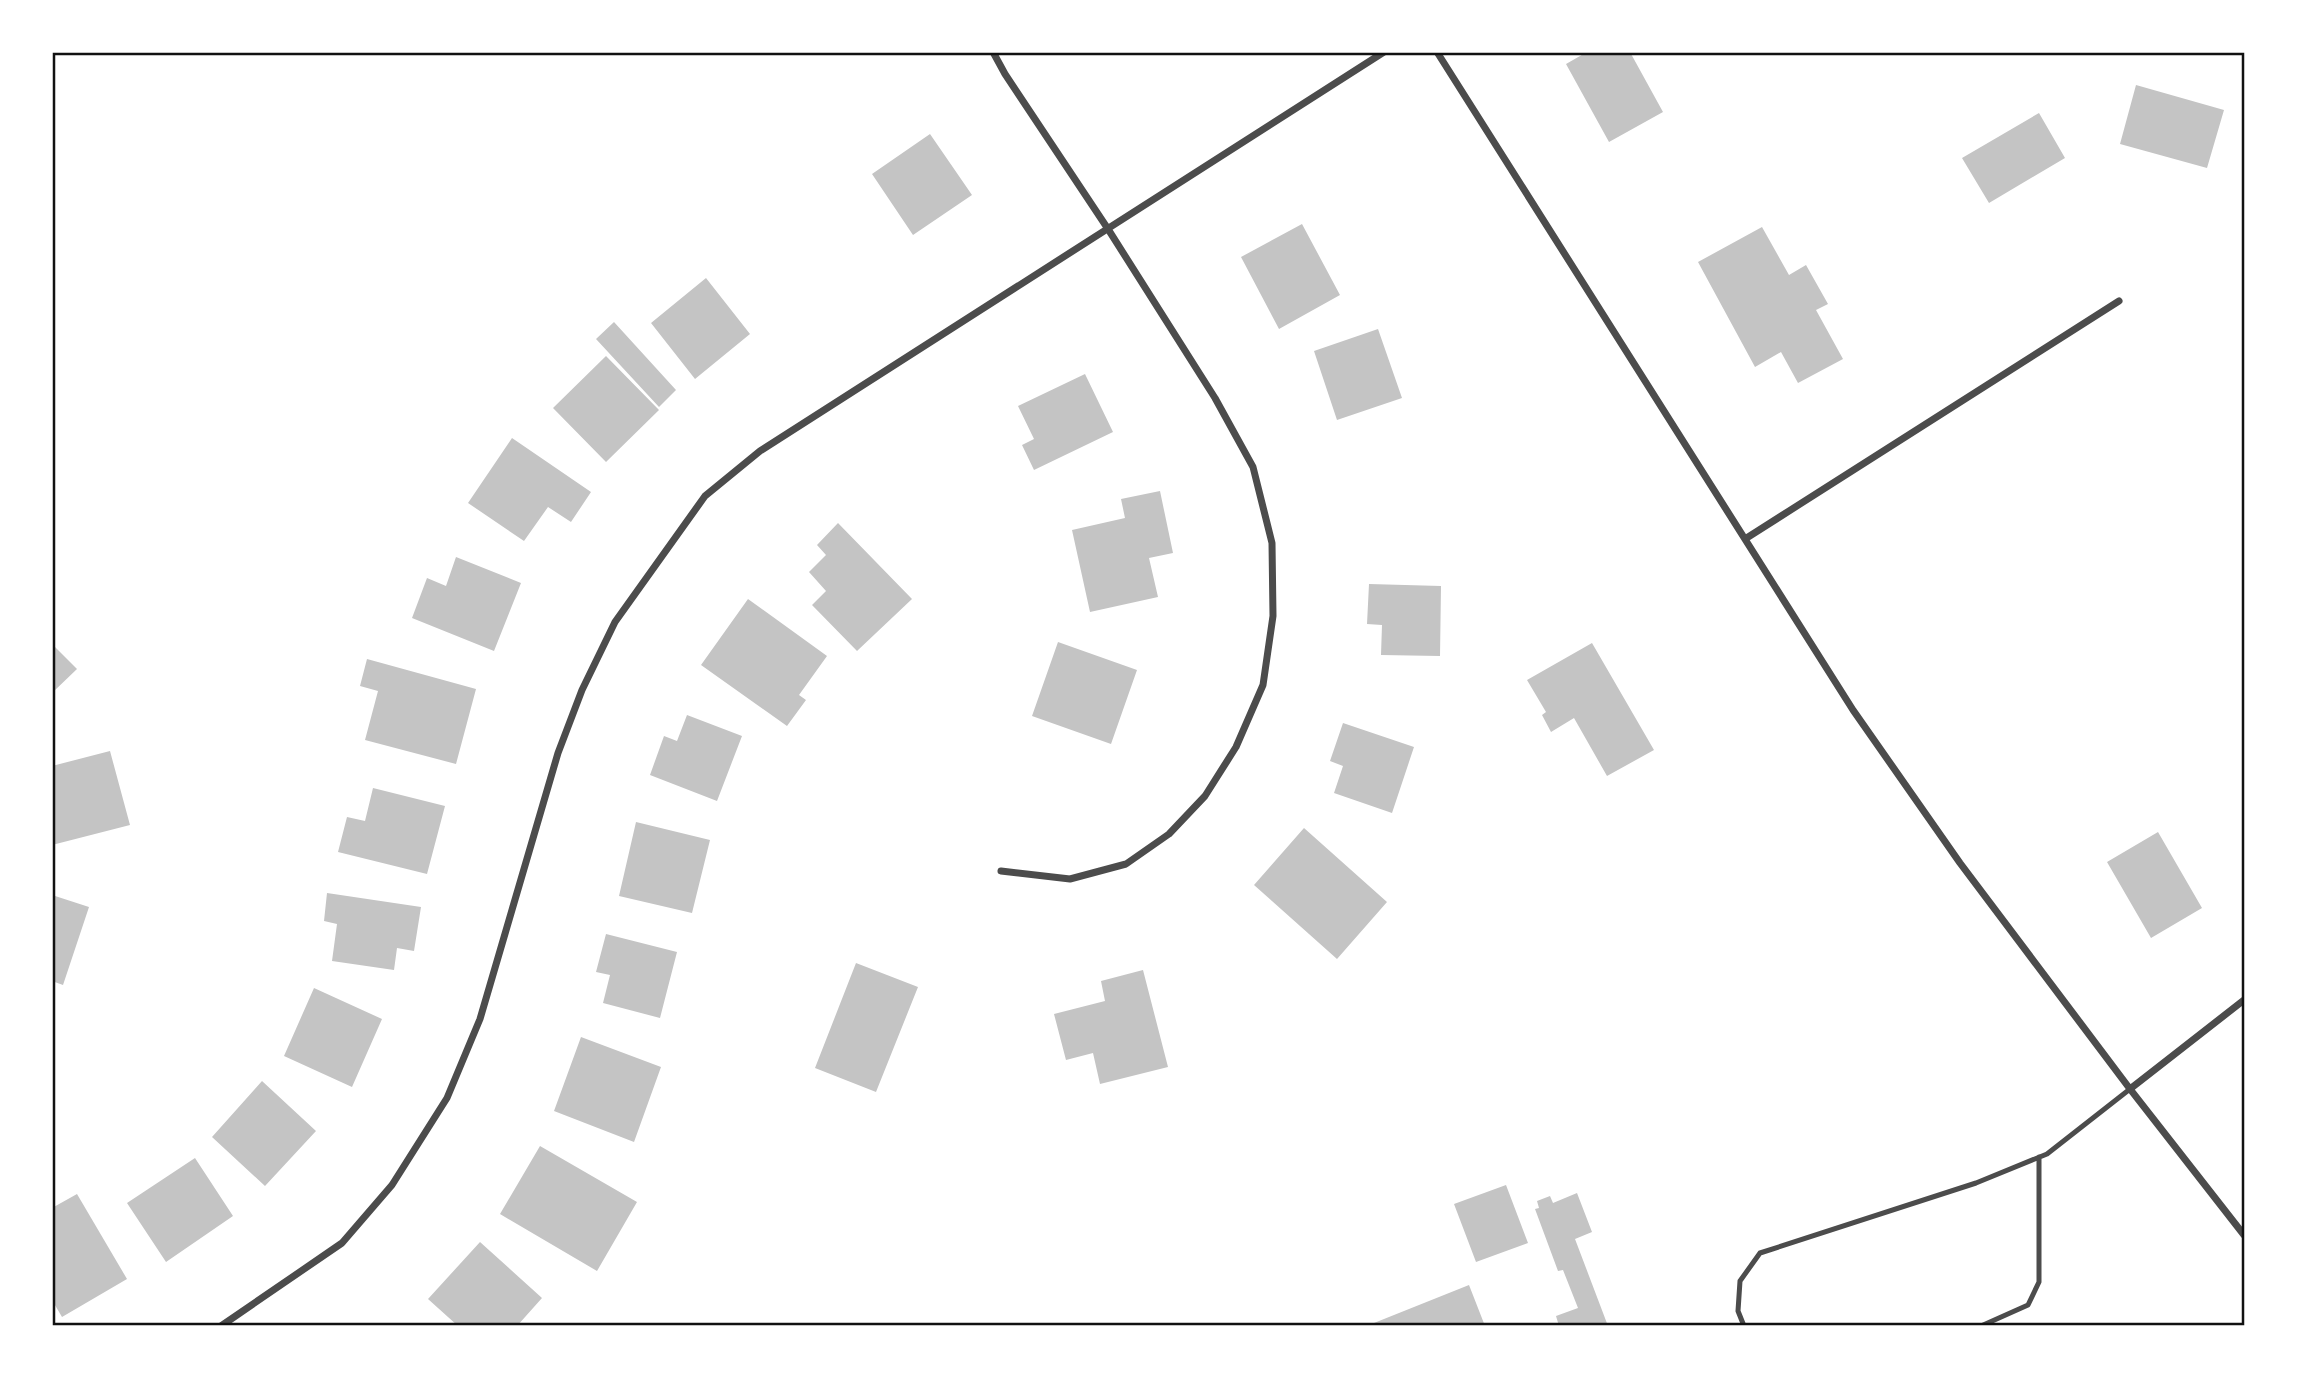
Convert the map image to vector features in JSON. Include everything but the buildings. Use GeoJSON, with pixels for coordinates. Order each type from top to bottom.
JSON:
{"type":"FeatureCollection","features":[{"type":"Feature","properties":{"kind":"street"},"geometry":{"type":"LineString","coordinates":[[993,52],[1215,398],[1254,467],[1272,544],[1273,616],[1263,685],[1236,747],[1205,796],[1169,834],[1126,864],[1070,878],[1001,871]]}},
{"type":"Feature","properties":{"kind":"street"},"geometry":{"type":"LineString","coordinates":[[221,1325],[342,1243],[392,1185],[447,1098],[480,1019],[558,753],[582,690],[615,622],[705,496],[760,451],[1384,52]]}},
{"type":"Feature","properties":{"kind":"street"},"geometry":{"type":"LineString","coordinates":[[1437,52],[1876,743],[1960,863],[2130,1089],[2245,1235]]}},
{"type":"Feature","properties":{"kind":"street"},"geometry":{"type":"LineString","coordinates":[[1745,539],[2119,301]]}},
{"type":"Feature","properties":{"kind":"street"},"geometry":{"type":"LineString","coordinates":[[2130,1089],[2245,1000]]}},
{"type":"Feature","properties":{"kind":"lane"},"geometry":{"type":"LineString","coordinates":[[1744,1325],[1738,1311],[1740,1281],[1760,1253],[1976,1183],[2047,1154],[2130,1089]]}},
{"type":"Feature","properties":{"kind":"lane"},"geometry":{"type":"LineString","coordinates":[[1981,1325],[2028,1305],[2039,1282],[2039,1157]]}}]}
